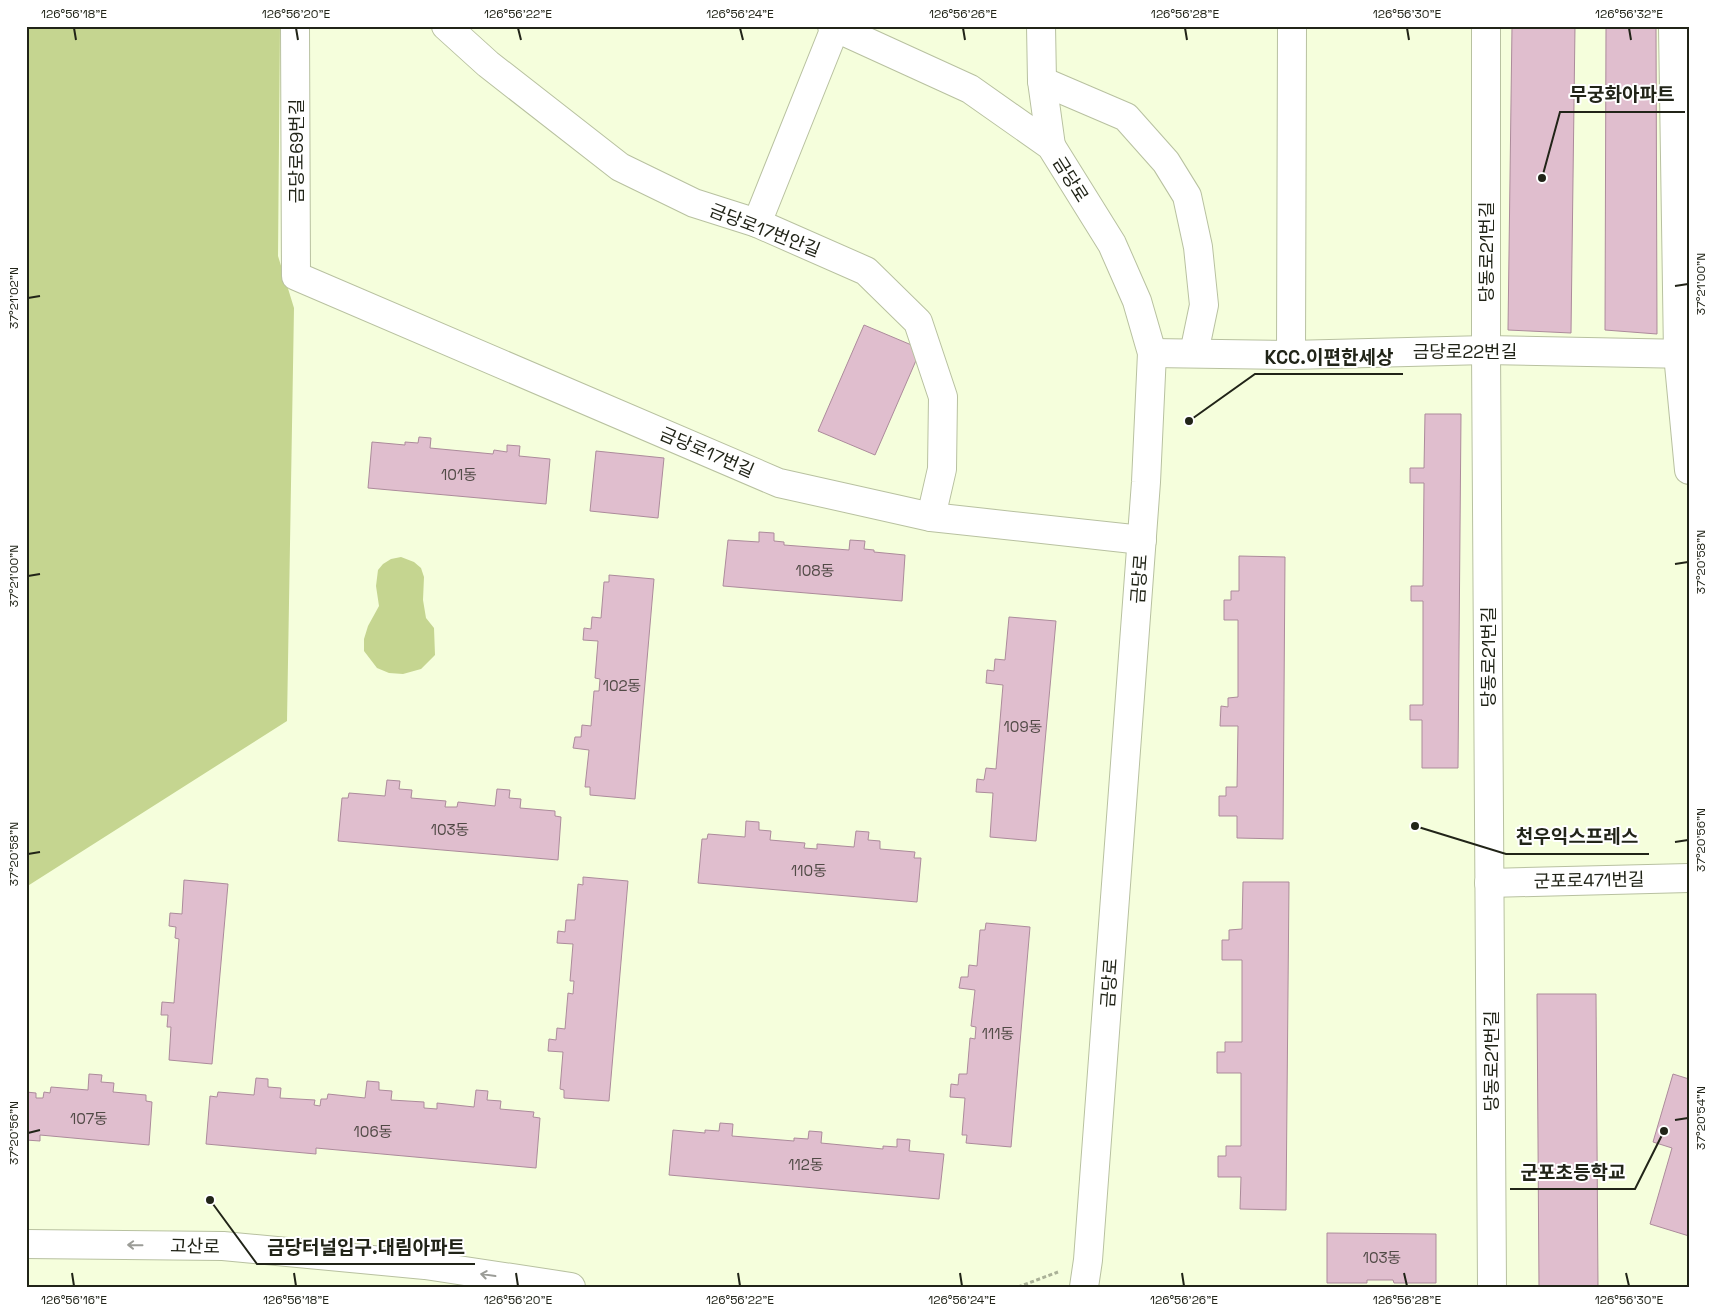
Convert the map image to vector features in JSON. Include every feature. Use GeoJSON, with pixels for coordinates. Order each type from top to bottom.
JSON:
{"type":"FeatureCollection","features":[{"type":"Feature","properties":{"kind":"street","name":"금당로69번길"},"geometry":{"type":"LineString","coordinates":[[295,26],[296,276]]}},
{"type":"Feature","properties":{"kind":"street","name":"금당로17번안길"},"geometry":{"type":"LineString","coordinates":[[446,26],[488,64],[620,167],[694,203],[756,223],[866,271],[918,322],[943,397],[942,469],[931,517]]}},
{"type":"Feature","properties":{"kind":"street"},"geometry":{"type":"LineString","coordinates":[[1040,26],[1042,81],[1051,146]]}},
{"type":"Feature","properties":{"kind":"street"},"geometry":{"type":"LineString","coordinates":[[1291,354],[1292,26]]}},
{"type":"Feature","properties":{"kind":"street","name":"당동로21번길"},"geometry":{"type":"LineString","coordinates":[[1486,26],[1486,350],[1492,1287]]}},
{"type":"Feature","properties":{"kind":"street"},"geometry":{"type":"LineString","coordinates":[[1673,26],[1683,354],[1689,470]]}},
{"type":"Feature","properties":{"kind":"street"},"geometry":{"type":"LineString","coordinates":[[756,223],[833,27]]}},
{"type":"Feature","properties":{"kind":"street","name":"금당로"},"geometry":{"type":"LineString","coordinates":[[833,27],[970,89],[1051,146],[1112,244],[1137,301],[1152,353],[1142,540],[1088,1260],[1084,1287]]}},
{"type":"Feature","properties":{"kind":"street"},"geometry":{"type":"LineString","coordinates":[[1042,81],[1126,117],[1166,162],[1187,196],[1198,247],[1204,305],[1194,352]]}},
{"type":"Feature","properties":{"kind":"street","name":"금당로17번길"},"geometry":{"type":"LineString","coordinates":[[296,276],[779,483],[931,517],[1142,540]]}},
{"type":"Feature","properties":{"kind":"street","name":"금당로22번길"},"geometry":{"type":"LineString","coordinates":[[1152,353],[1291,354],[1486,350],[1683,354]]}},
{"type":"Feature","properties":{"kind":"street","name":"군포로471번길"},"geometry":{"type":"LineString","coordinates":[[1489,883],[1689,878]]}},
{"type":"Feature","properties":{"kind":"street","name":"고산로"},"geometry":{"type":"LineString","coordinates":[[26,1244],[223,1246],[425,1265],[571,1287]]}},
{"type":"Feature","properties":{"kind":"path"},"geometry":{"type":"LineString","coordinates":[[1018,1287],[1088,1260]]}},
{"type":"Feature","properties":{"kind":"green space"},"geometry":{"type":"Polygon","coordinates":[[[26,26],[280,26],[278,256],[294,308],[287,721],[26,887],[26,26]]]}},
{"type":"Feature","properties":{"kind":"green space"},"geometry":{"type":"Polygon","coordinates":[[[401,557],[414,562],[421,568],[424,577],[423,600],[426,618],[434,628],[435,655],[421,669],[403,674],[389,673],[377,668],[364,651],[364,639],[368,626],[379,606],[376,586],[378,570],[391,559],[401,557]]]}},
{"type":"Feature","properties":{"kind":"building"},"geometry":{"type":"Polygon","coordinates":[[[1512,26],[1575,26],[1571,333],[1508,330],[1512,26]]]}},
{"type":"Feature","properties":{"kind":"building"},"geometry":{"type":"Polygon","coordinates":[[[1606,26],[1656,26],[1657,334],[1605,330],[1606,26]]]}},
{"type":"Feature","properties":{"kind":"building"},"geometry":{"type":"Polygon","coordinates":[[[864,325],[921,349],[875,455],[818,431],[864,325]]]}},
{"type":"Feature","properties":{"kind":"building"},"geometry":{"type":"Polygon","coordinates":[[[1425,414],[1461,414],[1458,768],[1422,768],[1422,720],[1410,720],[1410,705],[1423,705],[1423,601],[1411,601],[1411,586],[1423,586],[1424,483],[1410,483],[1410,468],[1424,468],[1425,414]]]}},
{"type":"Feature","properties":{"kind":"building"},"geometry":{"type":"Polygon","coordinates":[[[419,437],[431,438],[430,448],[493,454],[494,450],[507,452],[507,445],[520,446],[519,456],[550,459],[546,504],[368,488],[372,442],[405,445],[405,442],[418,443],[419,437]]]}},
{"type":"Feature","properties":{"kind":"building"},"geometry":{"type":"Polygon","coordinates":[[[596,451],[664,458],[658,518],[590,511],[596,451]]]}},
{"type":"Feature","properties":{"kind":"building"},"geometry":{"type":"Polygon","coordinates":[[[759,532],[774,533],[774,541],[784,542],[784,545],[849,550],[850,540],[865,541],[864,549],[874,550],[874,552],[905,555],[902,601],[723,586],[728,540],[759,542],[759,532]]]}},
{"type":"Feature","properties":{"kind":"building"},"geometry":{"type":"Polygon","coordinates":[[[1239,556],[1285,557],[1283,839],[1237,838],[1237,816],[1219,816],[1219,796],[1226,796],[1226,787],[1237,787],[1238,726],[1220,726],[1221,706],[1228,707],[1228,698],[1238,697],[1238,620],[1224,620],[1224,600],[1231,600],[1231,591],[1239,591],[1239,556]]]}},
{"type":"Feature","properties":{"kind":"building"},"geometry":{"type":"Polygon","coordinates":[[[609,575],[654,579],[635,799],[590,795],[590,787],[585,787],[589,750],[573,748],[575,737],[581,737],[582,725],[591,726],[594,691],[599,691],[600,679],[595,678],[598,641],[583,640],[584,628],[591,629],[592,617],[601,618],[604,582],[609,582],[609,575]]]}},
{"type":"Feature","properties":{"kind":"building"},"geometry":{"type":"Polygon","coordinates":[[[1009,617],[1056,621],[1036,841],[990,837],[993,793],[976,792],[977,779],[984,780],[986,768],[996,769],[1003,685],[986,683],[987,670],[994,671],[995,659],[1005,660],[1009,617]]]}},
{"type":"Feature","properties":{"kind":"building"},"geometry":{"type":"Polygon","coordinates":[[[387,780],[400,781],[399,789],[412,790],[411,798],[446,801],[445,807],[457,807],[458,802],[495,806],[497,789],[510,790],[509,798],[521,799],[520,808],[555,811],[555,816],[561,817],[558,860],[338,841],[342,798],[348,798],[349,793],[385,796],[387,780]]]}},
{"type":"Feature","properties":{"kind":"building"},"geometry":{"type":"Polygon","coordinates":[[[746,821],[759,822],[759,830],[771,831],[770,840],[805,843],[804,848],[817,849],[817,844],[854,847],[856,831],[869,832],[868,840],[880,841],[880,849],[915,852],[914,858],[921,858],[917,902],[698,883],[702,839],[707,839],[708,834],[745,837],[746,821]]]}},
{"type":"Feature","properties":{"kind":"building"},"geometry":{"type":"Polygon","coordinates":[[[583,877],[628,881],[609,1101],[564,1098],[564,1090],[560,1089],[563,1052],[548,1051],[549,1039],[556,1040],[557,1028],[565,1029],[568,993],[573,994],[574,981],[570,981],[573,944],[557,943],[558,931],[565,932],[566,920],[575,920],[578,884],[583,885],[583,877]]]}},
{"type":"Feature","properties":{"kind":"building"},"geometry":{"type":"Polygon","coordinates":[[[184,880],[228,884],[212,1064],[169,1060],[171,1027],[167,1027],[168,1015],[161,1015],[162,1002],[174,1003],[179,939],[175,938],[176,927],[169,926],[170,913],[182,914],[184,880]]]}},
{"type":"Feature","properties":{"kind":"building"},"geometry":{"type":"Polygon","coordinates":[[[1243,882],[1289,882],[1286,1210],[1240,1209],[1241,1177],[1218,1177],[1218,1156],[1226,1156],[1226,1146],[1241,1146],[1241,1073],[1217,1073],[1217,1052],[1225,1052],[1225,1042],[1242,1042],[1242,960],[1222,960],[1222,940],[1229,940],[1229,930],[1242,929],[1243,882]]]}},
{"type":"Feature","properties":{"kind":"building"},"geometry":{"type":"Polygon","coordinates":[[[986,923],[1030,927],[1011,1147],[966,1143],[967,1135],[962,1135],[965,1098],[950,1097],[951,1084],[958,1085],[959,1074],[967,1074],[970,1038],[975,1039],[976,1027],[971,1026],[975,990],[959,988],[961,977],[968,977],[969,965],[977,966],[980,930],[985,930],[986,923]]]}},
{"type":"Feature","properties":{"kind":"building"},"geometry":{"type":"Polygon","coordinates":[[[1537,994],[1596,994],[1598,1287],[1539,1287],[1537,994]]]}},
{"type":"Feature","properties":{"kind":"building"},"geometry":{"type":"Polygon","coordinates":[[[89,1074],[102,1075],[101,1082],[114,1083],[113,1092],[146,1095],[146,1101],[152,1102],[149,1145],[40,1135],[40,1141],[26,1140],[26,1092],[36,1093],[36,1098],[43,1098],[44,1092],[50,1093],[51,1087],[88,1090],[89,1074]]]}},
{"type":"Feature","properties":{"kind":"building"},"geometry":{"type":"Polygon","coordinates":[[[1673,1074],[1689,1079],[1689,1236],[1650,1224],[1672,1148],[1653,1142],[1673,1074]]]}},
{"type":"Feature","properties":{"kind":"building"},"geometry":{"type":"Polygon","coordinates":[[[256,1078],[268,1079],[268,1087],[281,1088],[280,1098],[315,1100],[314,1105],[320,1106],[321,1099],[327,1099],[328,1094],[365,1098],[367,1081],[379,1082],[379,1090],[392,1091],[391,1100],[424,1102],[424,1108],[437,1109],[437,1103],[474,1107],[476,1090],[488,1091],[487,1100],[501,1101],[500,1109],[534,1112],[533,1117],[540,1118],[536,1168],[316,1148],[316,1154],[206,1144],[210,1096],[217,1097],[218,1092],[254,1095],[256,1078]]]}},
{"type":"Feature","properties":{"kind":"building"},"geometry":{"type":"Polygon","coordinates":[[[720,1123],[733,1124],[732,1136],[794,1141],[794,1138],[808,1139],[809,1131],[822,1132],[821,1143],[883,1149],[883,1146],[897,1147],[897,1139],[910,1140],[909,1151],[944,1154],[939,1199],[669,1175],[673,1130],[705,1133],[705,1130],[719,1131],[720,1123]]]}},
{"type":"Feature","properties":{"kind":"building"},"geometry":{"type":"Polygon","coordinates":[[[1327,1233],[1436,1234],[1436,1283],[1394,1283],[1393,1280],[1367,1280],[1367,1283],[1327,1283],[1327,1233]]]}},
{"type":"Feature","properties":{"kind":"place","name":"무궁화아파트"},"geometry":{"type":"Point","coordinates":[1542,178]}},
{"type":"Feature","properties":{"kind":"place","name":"KCC.이편한세상"},"geometry":{"type":"Point","coordinates":[1189,421]}},
{"type":"Feature","properties":{"kind":"place","name":"천우익스프레스"},"geometry":{"type":"Point","coordinates":[1415,826]}},
{"type":"Feature","properties":{"kind":"place","name":"군포초등학교"},"geometry":{"type":"Point","coordinates":[1664,1131]}},
{"type":"Feature","properties":{"kind":"place","name":"금당터널입구.대림아파트"},"geometry":{"type":"Point","coordinates":[210,1200]}}]}
